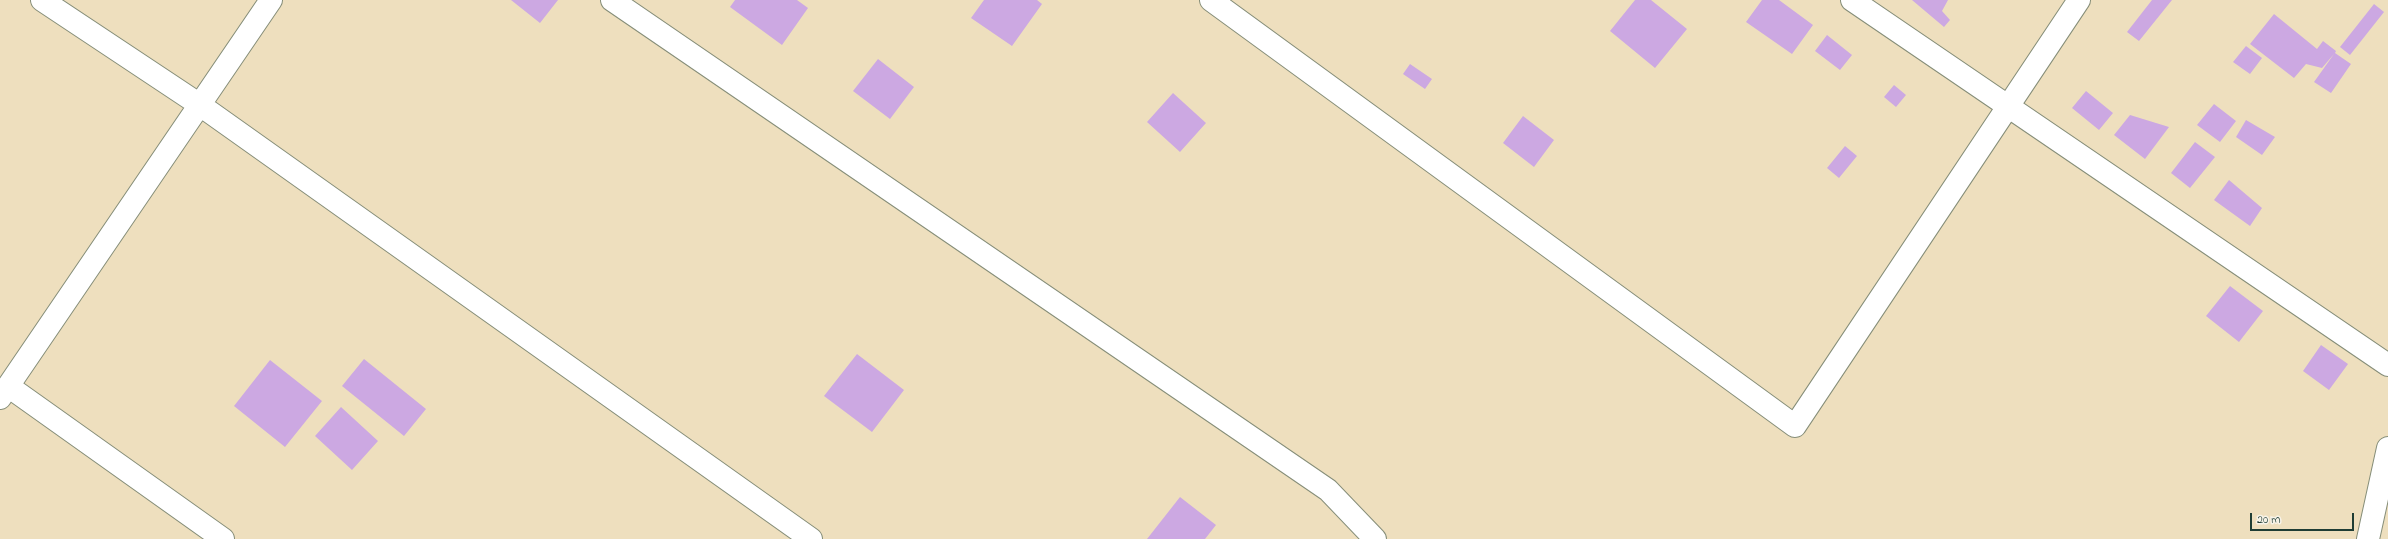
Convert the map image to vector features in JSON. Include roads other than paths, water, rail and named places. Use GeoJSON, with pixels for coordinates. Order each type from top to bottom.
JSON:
{"type":"FeatureCollection","features":[{"type":"Feature","properties":{"kind":"street"},"geometry":{"type":"LineString","coordinates":[[42,0],[200,105],[812,539]]}},
{"type":"Feature","properties":{"kind":"street"},"geometry":{"type":"LineString","coordinates":[[223,539],[4,392],[271,0]]}},
{"type":"Feature","properties":{"kind":"street"},"geometry":{"type":"LineString","coordinates":[[612,0],[1328,490],[1375,539]]}},
{"type":"Feature","properties":{"kind":"street"},"geometry":{"type":"LineString","coordinates":[[1211,0],[1795,426],[2080,0]]}},
{"type":"Feature","properties":{"kind":"street"},"geometry":{"type":"LineString","coordinates":[[1852,0],[2388,365]]}},
{"type":"Feature","properties":{"kind":"street"},"geometry":{"type":"LineString","coordinates":[[2368,539],[2388,448]]}}]}
